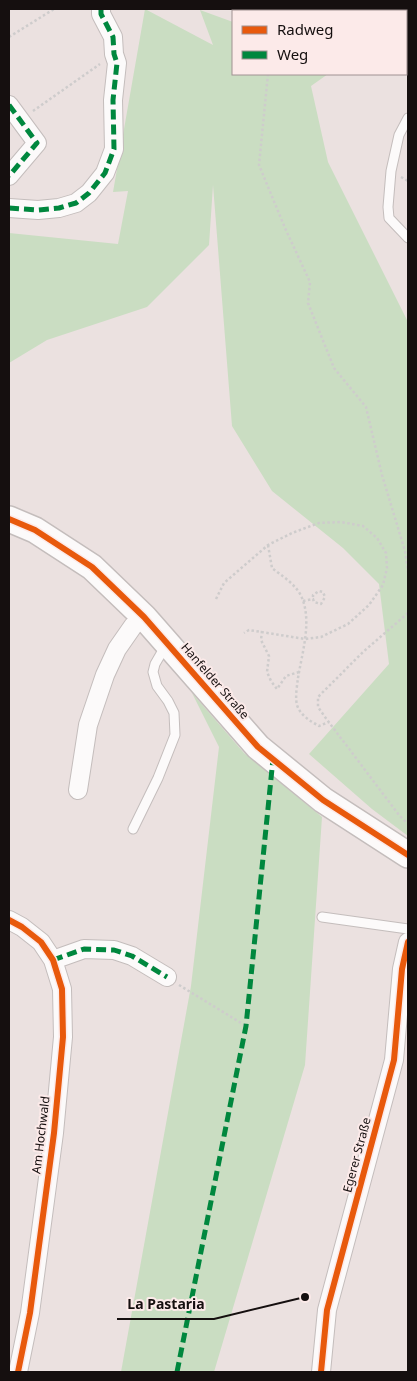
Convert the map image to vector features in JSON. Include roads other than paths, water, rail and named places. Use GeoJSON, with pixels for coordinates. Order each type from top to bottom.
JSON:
{"type":"FeatureCollection","features":[{"type":"Feature","properties":{"kind":"street"},"geometry":{"type":"LineString","coordinates":[[9,208],[38,210],[59,208],[76,203],[89,193],[105,173],[114,149],[113,100],[117,63],[114,54],[113,37],[101,14],[101,9]]}},
{"type":"Feature","properties":{"kind":"street"},"geometry":{"type":"LineString","coordinates":[[9,105],[37,143],[9,176]]}},
{"type":"Feature","properties":{"kind":"street","name":"Hanfelder Straße"},"geometry":{"type":"LineString","coordinates":[[9,519],[35,530],[92,567],[144,617],[258,747],[323,800],[408,855]]}},
{"type":"Feature","properties":{"kind":"street"},"geometry":{"type":"LineString","coordinates":[[78,790],[88,725],[105,675],[117,649],[133,626],[144,617]]}},
{"type":"Feature","properties":{"kind":"street","name":"Am Hochwald"},"geometry":{"type":"LineString","coordinates":[[9,920],[22,927],[41,942],[53,960],[62,988],[63,1037],[54,1133],[30,1313],[18,1372]]}},
{"type":"Feature","properties":{"kind":"street","name":"Egerer Straße"},"geometry":{"type":"LineString","coordinates":[[321,1372],[327,1310],[394,1060],[402,969],[408,942]]}},
{"type":"Feature","properties":{"kind":"street"},"geometry":{"type":"LineString","coordinates":[[53,960],[84,949],[114,950],[132,956],[167,978]]}},
{"type":"Feature","properties":{"kind":"lane"},"geometry":{"type":"LineString","coordinates":[[408,118],[399,135],[388,207],[389,218],[408,238]]}},
{"type":"Feature","properties":{"kind":"lane"},"geometry":{"type":"LineString","coordinates":[[133,829],[158,778],[175,735],[174,713],[157,686],[153,672],[155,664],[167,643]]}},
{"type":"Feature","properties":{"kind":"lane"},"geometry":{"type":"LineString","coordinates":[[322,917],[408,929]]}},
{"type":"Feature","properties":{"kind":"place","name":"La Pastaria"},"geometry":{"type":"Point","coordinates":[305,1297]}}]}
